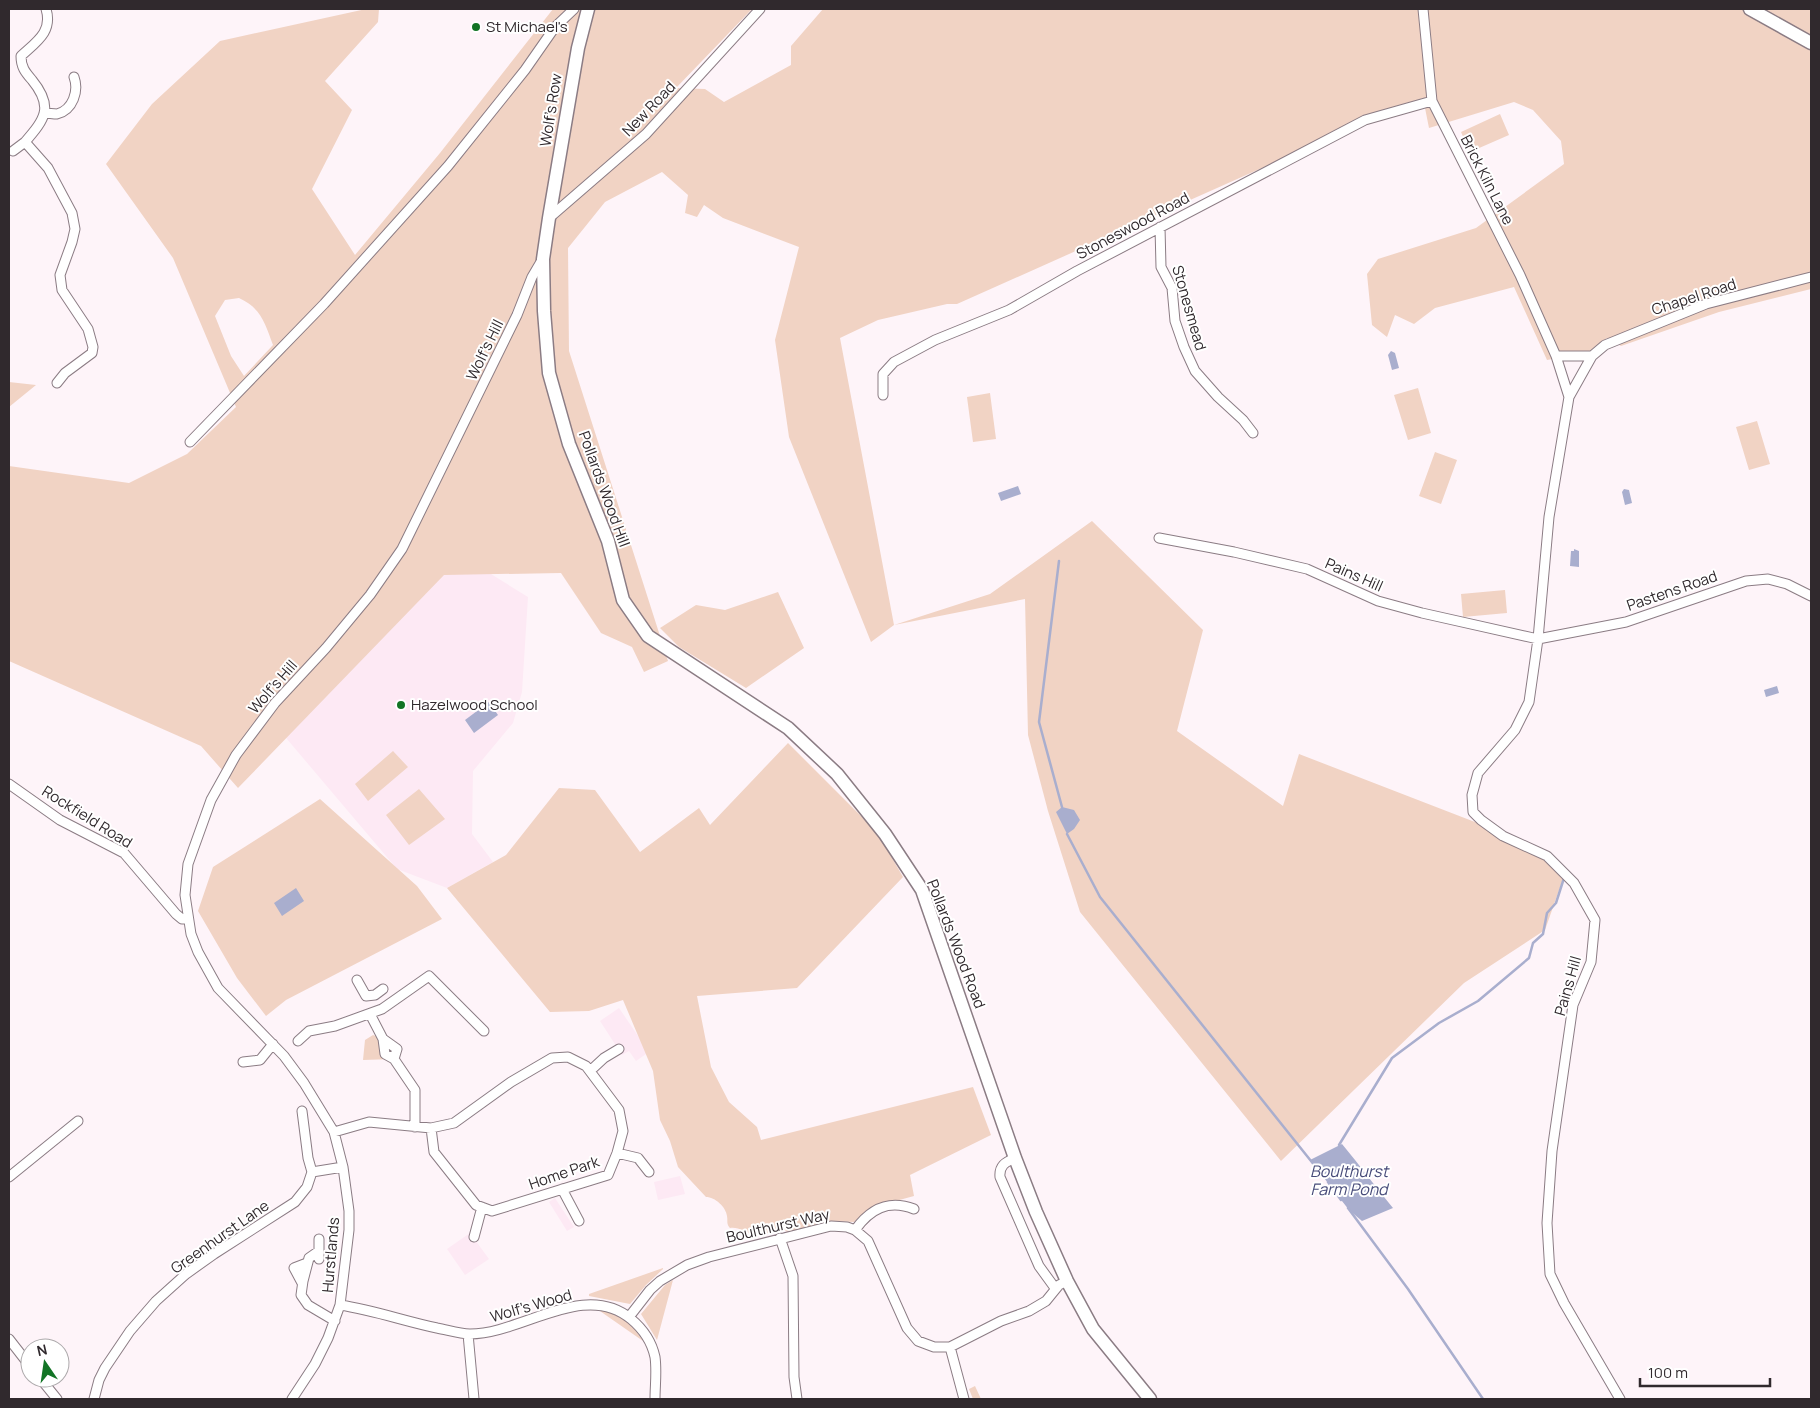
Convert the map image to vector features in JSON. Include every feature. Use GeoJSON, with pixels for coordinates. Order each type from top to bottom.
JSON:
{"type":"FeatureCollection","features":[{"type":"Feature","properties":{"kind":"street"},"geometry":{"type":"LineString","coordinates":[[13,151],[25,142],[41,124],[44,113],[45,103],[41,92],[21,67],[20,56],[45,33],[49,19],[46,9]]}},
{"type":"Feature","properties":{"kind":"street"},"geometry":{"type":"LineString","coordinates":[[190,442],[324,304],[442,173],[485,122],[555,27],[574,9]]}},
{"type":"Feature","properties":{"kind":"street","name":"Wolf's Row"},"geometry":{"type":"LineString","coordinates":[[549,218],[578,48],[588,9]]}},
{"type":"Feature","properties":{"kind":"street","name":"New Road"},"geometry":{"type":"LineString","coordinates":[[549,218],[646,134],[760,9]]}},
{"type":"Feature","properties":{"kind":"street","name":"Brick Kiln Lane"},"geometry":{"type":"LineString","coordinates":[[1423,9],[1432,101],[1520,275],[1556,356]]}},
{"type":"Feature","properties":{"kind":"street"},"geometry":{"type":"LineString","coordinates":[[1750,9],[1811,43]]}},
{"type":"Feature","properties":{"kind":"street"},"geometry":{"type":"LineString","coordinates":[[44,113],[57,114],[70,106],[75,96],[74,77]]}},
{"type":"Feature","properties":{"kind":"street","name":"Stoneswood Road"},"geometry":{"type":"LineString","coordinates":[[883,395],[883,374],[894,362],[935,340],[1009,310],[1072,273],[1365,120],[1432,101]]}},
{"type":"Feature","properties":{"kind":"street"},"geometry":{"type":"LineString","coordinates":[[25,142],[48,168],[72,213],[75,229],[60,275],[62,290],[88,330],[96,353],[65,373],[57,383]]}},
{"type":"Feature","properties":{"kind":"street","name":"Pollards Wood Hill"},"geometry":{"type":"LineString","coordinates":[[549,218],[543,259],[544,311],[549,373],[569,444],[608,541],[623,600],[648,636],[781,724]]}},
{"type":"Feature","properties":{"kind":"street","name":"Stonesmead"},"geometry":{"type":"LineString","coordinates":[[1160,227],[1161,268],[1172,288],[1175,322],[1195,372],[1243,420],[1253,434]]}},
{"type":"Feature","properties":{"kind":"street","name":"Wolf's Hill"},"geometry":{"type":"LineString","coordinates":[[334,1132],[304,1083],[273,1044],[218,988],[198,952],[191,934],[185,894],[188,864],[211,800],[228,768],[275,703],[326,648],[370,595],[402,549],[517,315],[532,276],[543,259]]}},
{"type":"Feature","properties":{"kind":"street","name":"Chapel Road"},"geometry":{"type":"LineString","coordinates":[[1592,356],[1605,345],[1706,304],[1811,277]]}},
{"type":"Feature","properties":{"kind":"street"},"geometry":{"type":"LineString","coordinates":[[1556,356],[1592,356],[1569,397]]}},
{"type":"Feature","properties":{"kind":"street","name":"Pains Hill"},"geometry":{"type":"LineString","coordinates":[[1556,356],[1569,397],[1549,517],[1538,639],[1529,702],[1515,730],[1478,773],[1472,795],[1473,812],[1504,836],[1547,856],[1574,882],[1595,920],[1591,962],[1573,1005],[1552,1152],[1548,1208],[1549,1265],[1550,1274],[1564,1303],[1620,1399]]}},
{"type":"Feature","properties":{"kind":"street","name":"Pains Hill"},"geometry":{"type":"LineString","coordinates":[[1159,538],[1234,552],[1307,569],[1378,602],[1422,614],[1538,639]]}},
{"type":"Feature","properties":{"kind":"street","name":"Pastens Road"},"geometry":{"type":"LineString","coordinates":[[1538,639],[1626,622],[1746,581],[1768,579],[1786,584],[1811,596]]}},
{"type":"Feature","properties":{"kind":"street","name":"Pollards Wood Road"},"geometry":{"type":"LineString","coordinates":[[781,724],[788,728],[837,774],[885,834],[922,890],[1015,1158],[1036,1212],[1067,1281],[1093,1329],[1150,1399]]}},
{"type":"Feature","properties":{"kind":"street","name":"Rockfield Road"},"geometry":{"type":"LineString","coordinates":[[9,784],[60,820],[124,853],[176,914],[182,919],[188,920]]}},
{"type":"Feature","properties":{"kind":"street"},"geometry":{"type":"LineString","coordinates":[[298,1041],[309,1031],[334,1026],[382,1009],[429,976],[484,1031]]}},
{"type":"Feature","properties":{"kind":"street"},"geometry":{"type":"LineString","coordinates":[[357,980],[366,996],[375,995],[383,989]]}},
{"type":"Feature","properties":{"kind":"street"},"geometry":{"type":"LineString","coordinates":[[375,995],[382,1009]]}},
{"type":"Feature","properties":{"kind":"street"},"geometry":{"type":"LineString","coordinates":[[370,1014],[383,1039],[385,1054],[394,1059],[415,1090],[415,1127]]}},
{"type":"Feature","properties":{"kind":"street"},"geometry":{"type":"LineString","coordinates":[[243,1062],[260,1060],[273,1044]]}},
{"type":"Feature","properties":{"kind":"street"},"geometry":{"type":"LineString","coordinates":[[590,1071],[604,1058],[619,1049]]}},
{"type":"Feature","properties":{"kind":"street","name":"Home Park"},"geometry":{"type":"LineString","coordinates":[[334,1132],[369,1122],[431,1128],[454,1123],[511,1082],[552,1058],[568,1058],[586,1066],[619,1110],[623,1131],[618,1152],[608,1175],[492,1211],[482,1207]]}},
{"type":"Feature","properties":{"kind":"street"},"geometry":{"type":"LineString","coordinates":[[302,1111],[308,1158],[312,1172],[343,1166]]}},
{"type":"Feature","properties":{"kind":"street"},"geometry":{"type":"LineString","coordinates":[[9,1178],[78,1120]]}},
{"type":"Feature","properties":{"kind":"street"},"geometry":{"type":"LineString","coordinates":[[431,1128],[434,1152],[476,1205],[482,1207],[474,1237]]}},
{"type":"Feature","properties":{"kind":"street","name":"Hurstlands"},"geometry":{"type":"LineString","coordinates":[[292,1399],[315,1364],[335,1321],[340,1304],[349,1230],[349,1211],[343,1166],[334,1132]]}},
{"type":"Feature","properties":{"kind":"street"},"geometry":{"type":"LineString","coordinates":[[618,1152],[638,1158],[649,1172]]}},
{"type":"Feature","properties":{"kind":"street"},"geometry":{"type":"LineString","coordinates":[[1015,1158],[1002,1165],[999,1170],[1000,1177],[1039,1266],[1055,1288]]}},
{"type":"Feature","properties":{"kind":"street","name":"Greenhurst Lane"},"geometry":{"type":"LineString","coordinates":[[94,1399],[98,1380],[105,1368],[130,1331],[156,1301],[186,1274],[207,1259],[295,1202],[307,1187],[312,1172]]}},
{"type":"Feature","properties":{"kind":"street"},"geometry":{"type":"LineString","coordinates":[[562,1189],[579,1222]]}},
{"type":"Feature","properties":{"kind":"street"},"geometry":{"type":"LineString","coordinates":[[914,1209],[898,1204],[873,1210],[866,1215],[856,1230],[873,1250],[907,1328],[913,1336],[925,1344],[934,1347],[950,1346],[1001,1321],[1038,1306],[1046,1301],[1055,1288],[1067,1281]]}},
{"type":"Feature","properties":{"kind":"street","name":"Boulthurst Way"},"geometry":{"type":"LineString","coordinates":[[629,1317],[650,1290],[660,1281],[687,1265],[708,1257],[831,1226],[847,1227],[856,1230]]}},
{"type":"Feature","properties":{"kind":"street"},"geometry":{"type":"LineString","coordinates":[[780,1238],[793,1276],[794,1377],[797,1399]]}},
{"type":"Feature","properties":{"kind":"street","name":"Hurstlands"},"geometry":{"type":"LineString","coordinates":[[319,1239],[319,1255],[309,1258],[302,1283],[301,1295],[308,1305],[335,1321]]}},
{"type":"Feature","properties":{"kind":"street","name":"Wolf's Wood"},"geometry":{"type":"LineString","coordinates":[[340,1304],[425,1326],[468,1334],[501,1330],[579,1305],[604,1306],[629,1317],[642,1331],[652,1348],[655,1359],[655,1399]]}},
{"type":"Feature","properties":{"kind":"street"},"geometry":{"type":"LineString","coordinates":[[468,1334],[474,1399]]}},
{"type":"Feature","properties":{"kind":"street"},"geometry":{"type":"LineString","coordinates":[[9,1339],[20,1353]]}},
{"type":"Feature","properties":{"kind":"street"},"geometry":{"type":"LineString","coordinates":[[950,1346],[964,1399]]}},
{"type":"Feature","properties":{"kind":"street"},"geometry":{"type":"LineString","coordinates":[[48,1388],[57,1399]]}},
{"type":"Feature","properties":{"kind":"shaded area"},"geometry":{"type":"Polygon","coordinates":[[[366,9],[379,9],[378,22],[325,81],[352,110],[312,189],[355,255],[440,153],[553,9],[752,9],[676,88],[705,89],[724,102],[791,65],[791,46],[823,9],[1811,9],[1811,289],[1719,312],[1621,346],[1607,338],[1587,353],[1547,360],[1514,287],[1435,308],[1414,324],[1395,315],[1387,337],[1372,325],[1367,274],[1378,259],[1476,228],[1564,164],[1561,141],[1533,110],[1514,102],[1429,128],[1423,98],[1357,121],[1282,159],[957,304],[947,304],[878,320],[840,338],[894,625],[871,642],[789,437],[775,340],[799,247],[723,218],[704,205],[697,217],[685,213],[688,195],[662,172],[605,202],[568,248],[569,351],[668,661],[644,672],[632,647],[601,633],[561,573],[444,575],[238,788],[201,746],[9,661],[9,466],[129,483],[187,454],[236,407],[173,258],[106,164],[152,104],[220,41],[366,9]],[[239,298],[225,300],[215,316],[231,356],[244,376],[273,345],[261,317],[246,302],[239,298]]]}},
{"type":"Feature","properties":{"kind":"shaded area"},"geometry":{"type":"Polygon","coordinates":[[[1500,114],[1509,135],[1470,152],[1461,132],[1500,114]]]}},
{"type":"Feature","properties":{"kind":"shaded area"},"geometry":{"type":"Polygon","coordinates":[[[9,382],[36,385],[9,407],[9,382]]]}},
{"type":"Feature","properties":{"kind":"shaded area"},"geometry":{"type":"Polygon","coordinates":[[[1418,388],[1431,433],[1408,440],[1394,395],[1418,388]]]}},
{"type":"Feature","properties":{"kind":"shaded area"},"geometry":{"type":"Polygon","coordinates":[[[990,393],[996,439],[973,442],[967,397],[990,393]]]}},
{"type":"Feature","properties":{"kind":"shaded area"},"geometry":{"type":"Polygon","coordinates":[[[1757,421],[1770,464],[1749,470],[1736,427],[1757,421]]]}},
{"type":"Feature","properties":{"kind":"shaded area"},"geometry":{"type":"Polygon","coordinates":[[[1435,452],[1457,460],[1441,504],[1419,496],[1435,452]]]}},
{"type":"Feature","properties":{"kind":"shaded area"},"geometry":{"type":"Polygon","coordinates":[[[1092,521],[1203,630],[1177,731],[1283,806],[1299,754],[1493,829],[1565,873],[1545,930],[1464,983],[1281,1161],[1080,912],[1048,811],[1028,735],[1025,599],[894,625],[990,594],[1092,521]]]}},
{"type":"Feature","properties":{"kind":"shaded area","name":"Hazelwood School"},"geometry":{"type":"Polygon","coordinates":[[[452,550],[528,597],[522,692],[513,723],[473,771],[472,834],[493,862],[447,888],[397,869],[270,719],[452,550]]]}},
{"type":"Feature","properties":{"kind":"shaded area"},"geometry":{"type":"Polygon","coordinates":[[[1505,590],[1507,613],[1463,617],[1461,594],[1505,590]]]}},
{"type":"Feature","properties":{"kind":"shaded area"},"geometry":{"type":"Polygon","coordinates":[[[778,592],[804,648],[746,688],[679,647],[660,628],[696,605],[725,610],[778,592]]]}},
{"type":"Feature","properties":{"kind":"shaded area"},"geometry":{"type":"Polygon","coordinates":[[[788,743],[877,832],[903,877],[797,988],[697,996],[711,1067],[729,1102],[757,1127],[761,1140],[973,1087],[991,1135],[910,1175],[914,1196],[870,1208],[854,1222],[832,1221],[787,1232],[785,1230],[753,1234],[736,1228],[730,1228],[722,1206],[713,1199],[706,1197],[678,1167],[670,1141],[660,1120],[653,1071],[623,1000],[589,1011],[550,1012],[447,888],[506,855],[559,788],[595,790],[640,852],[699,808],[710,825],[788,743]]]}},
{"type":"Feature","properties":{"kind":"shaded area"},"geometry":{"type":"Polygon","coordinates":[[[393,751],[408,767],[368,801],[355,784],[393,751]]]}},
{"type":"Feature","properties":{"kind":"shaded area"},"geometry":{"type":"Polygon","coordinates":[[[419,789],[445,819],[409,845],[386,815],[419,789]]]}},
{"type":"Feature","properties":{"kind":"shaded area"},"geometry":{"type":"Polygon","coordinates":[[[320,799],[417,886],[442,919],[286,1000],[266,1016],[237,978],[198,911],[213,867],[320,799]]]}},
{"type":"Feature","properties":{"kind":"shaded area"},"geometry":{"type":"Polygon","coordinates":[[[619,1008],[649,1052],[636,1061],[629,1051],[622,1055],[600,1021],[619,1008]]]}},
{"type":"Feature","properties":{"kind":"shaded area"},"geometry":{"type":"Polygon","coordinates":[[[373,1035],[383,1039],[385,1054],[394,1059],[363,1060],[365,1040],[373,1035]]]}},
{"type":"Feature","properties":{"kind":"shaded area"},"geometry":{"type":"Polygon","coordinates":[[[680,1176],[685,1194],[658,1200],[654,1182],[680,1176]]]}},
{"type":"Feature","properties":{"kind":"shaded area"},"geometry":{"type":"Polygon","coordinates":[[[555,1198],[574,1227],[567,1231],[549,1202],[555,1198]]]}},
{"type":"Feature","properties":{"kind":"shaded area"},"geometry":{"type":"Polygon","coordinates":[[[470,1233],[489,1259],[465,1275],[447,1249],[470,1233]]]}},
{"type":"Feature","properties":{"kind":"shaded area"},"geometry":{"type":"Polygon","coordinates":[[[663,1268],[630,1304],[589,1296],[589,1294],[663,1268]]]}},
{"type":"Feature","properties":{"kind":"shaded area"},"geometry":{"type":"Polygon","coordinates":[[[673,1280],[657,1340],[641,1314],[665,1285],[673,1280]]]}},
{"type":"Feature","properties":{"kind":"shaded area"},"geometry":{"type":"Polygon","coordinates":[[[597,1309],[612,1313],[624,1320],[643,1341],[597,1309]]]}},
{"type":"Feature","properties":{"kind":"shaded area"},"geometry":{"type":"Polygon","coordinates":[[[975,1386],[981,1399],[973,1399],[969,1389],[975,1386]]]}},
{"type":"Feature","properties":{"kind":"water"},"geometry":{"type":"Polygon","coordinates":[[[1391,351],[1395,353],[1399,368],[1392,370],[1388,355],[1391,351]]]}},
{"type":"Feature","properties":{"kind":"water"},"geometry":{"type":"Polygon","coordinates":[[[1018,486],[1021,494],[1001,501],[998,493],[1018,486]]]}},
{"type":"Feature","properties":{"kind":"water"},"geometry":{"type":"Polygon","coordinates":[[[1624,489],[1629,490],[1632,503],[1625,505],[1622,492],[1624,489]]]}},
{"type":"Feature","properties":{"kind":"water"},"geometry":{"type":"Polygon","coordinates":[[[1574,549],[1579,551],[1579,567],[1570,566],[1571,551],[1574,551],[1574,549]]]}},
{"type":"Feature","properties":{"kind":"water"},"geometry":{"type":"Polygon","coordinates":[[[1777,686],[1779,693],[1766,697],[1764,690],[1777,686]]]}},
{"type":"Feature","properties":{"kind":"water"},"geometry":{"type":"Polygon","coordinates":[[[489,702],[498,715],[474,733],[465,720],[489,702]]]}},
{"type":"Feature","properties":{"kind":"water"},"geometry":{"type":"Polygon","coordinates":[[[1062,807],[1074,810],[1080,820],[1074,829],[1067,834],[1056,812],[1062,807]]]}},
{"type":"Feature","properties":{"kind":"water"},"geometry":{"type":"Polygon","coordinates":[[[296,888],[304,901],[282,916],[274,903],[296,888]]]}},
{"type":"Feature","properties":{"kind":"water","name":"Boulthurst Farm Pond"},"geometry":{"type":"Polygon","coordinates":[[[1342,1144],[1393,1208],[1362,1221],[1349,1210],[1310,1160],[1342,1144]]]}},
{"type":"Feature","properties":{"kind":"waterway"},"geometry":{"type":"LineString","coordinates":[[1059,561],[1039,722],[1062,807]]}},
{"type":"Feature","properties":{"kind":"waterway"},"geometry":{"type":"LineString","coordinates":[[1067,834],[1100,897],[1323,1176]]}},
{"type":"Feature","properties":{"kind":"waterway"},"geometry":{"type":"LineString","coordinates":[[1339,1145],[1392,1058],[1439,1023],[1478,1001],[1529,958],[1533,943],[1543,934],[1547,913],[1556,903],[1564,878]]}},
{"type":"Feature","properties":{"kind":"waterway"},"geometry":{"type":"LineString","coordinates":[[1328,1182],[1341,1200]]}},
{"type":"Feature","properties":{"kind":"waterway"},"geometry":{"type":"LineString","coordinates":[[1348,1208],[1408,1289],[1483,1399]]}},
{"type":"Feature","properties":{"kind":"place","name":"St Michael's"},"geometry":{"type":"Point","coordinates":[476,27]}},
{"type":"Feature","properties":{"kind":"place","name":"Hazelwood School"},"geometry":{"type":"Point","coordinates":[401,705]}}]}
